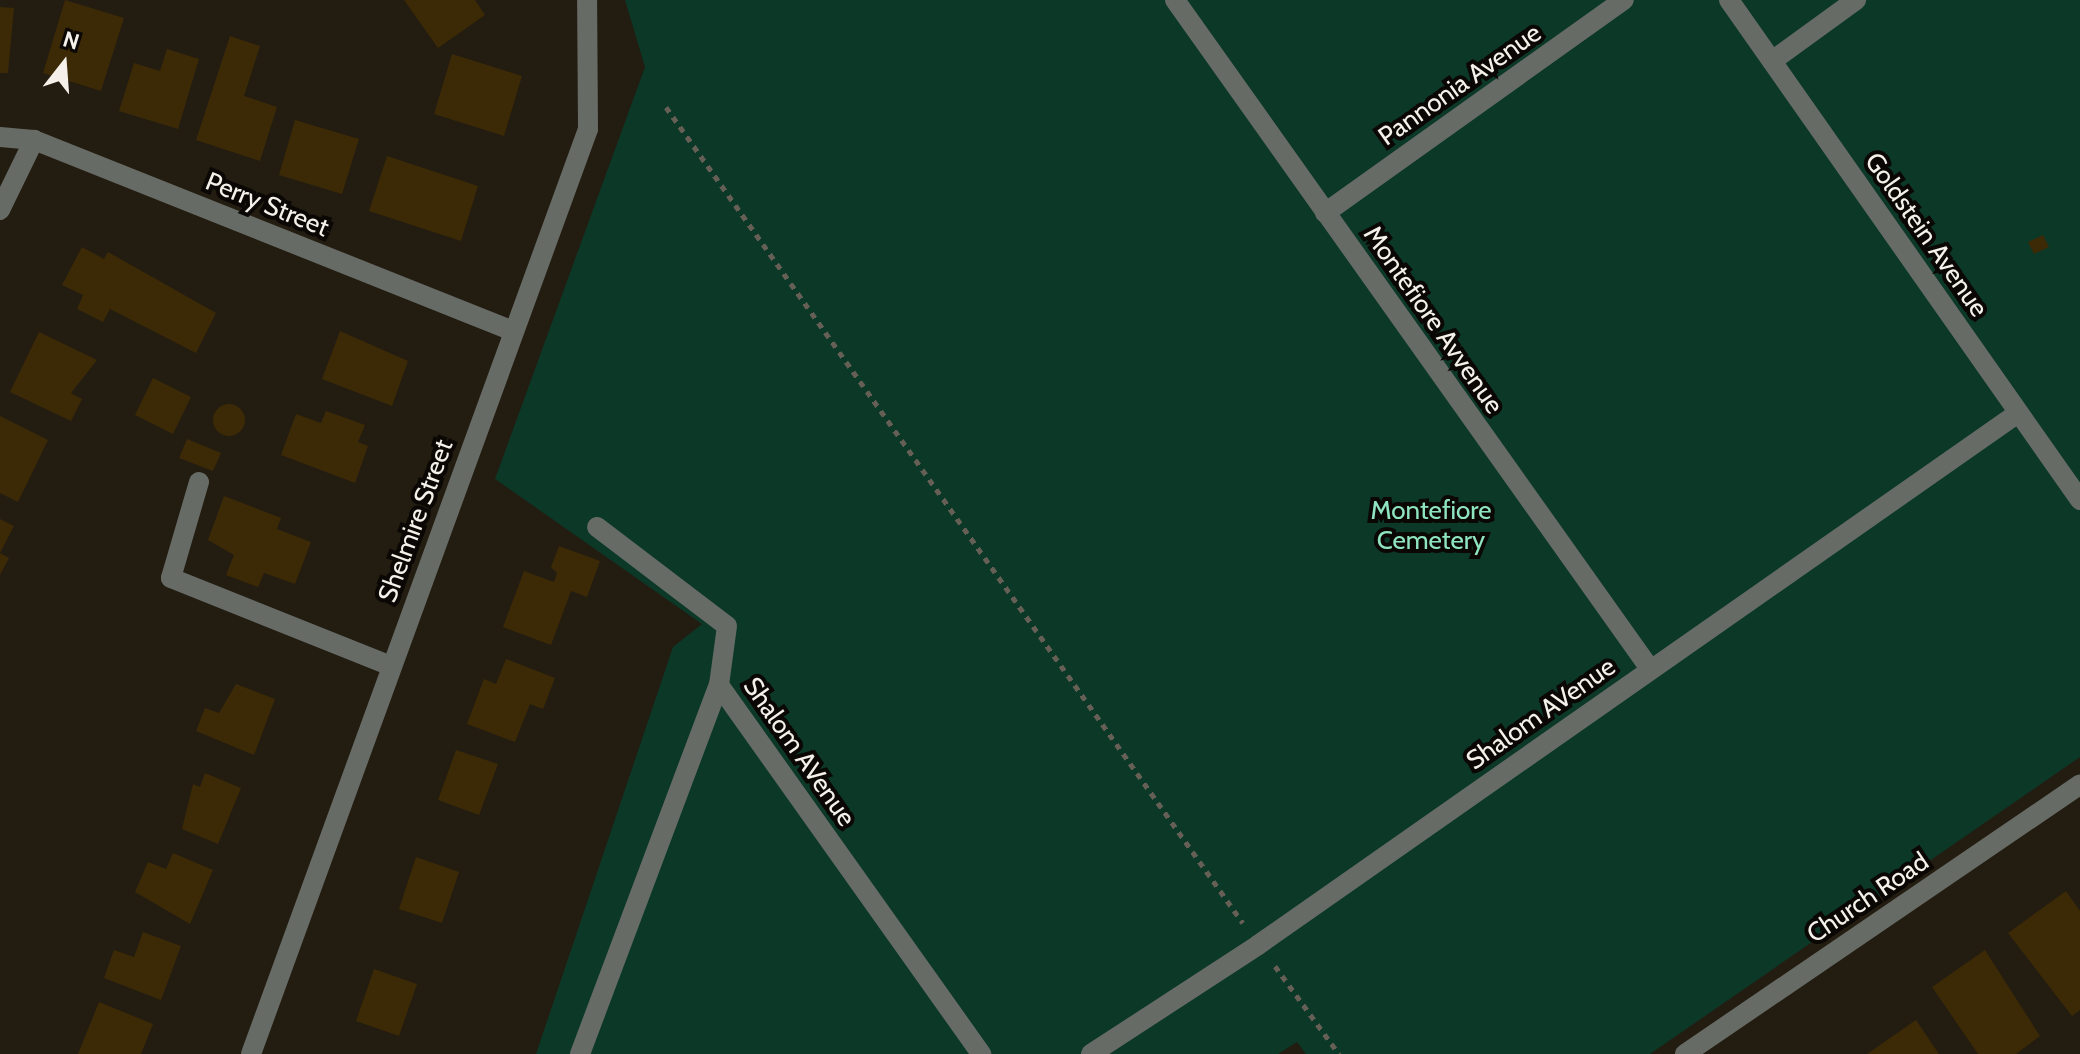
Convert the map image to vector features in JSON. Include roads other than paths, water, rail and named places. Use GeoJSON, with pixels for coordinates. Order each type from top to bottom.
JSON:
{"type":"FeatureCollection","features":[{"type":"Feature","properties":{"kind":"street","name":"Shelmire Street"},"geometry":{"type":"LineString","coordinates":[[251,1054],[588,129],[587,0]]}},
{"type":"Feature","properties":{"kind":"street","name":"Montefiore Avvenue"},"geometry":{"type":"LineString","coordinates":[[1175,0],[1650,669]]}},
{"type":"Feature","properties":{"kind":"street","name":"Pannonia Avenue"},"geometry":{"type":"LineString","coordinates":[[1325,213],[1624,0]]}},
{"type":"Feature","properties":{"kind":"street","name":"Goldstein Avenue"},"geometry":{"type":"LineString","coordinates":[[1729,0],[2080,500]]}},
{"type":"Feature","properties":{"kind":"street"},"geometry":{"type":"LineString","coordinates":[[1772,61],[1856,0]]}},
{"type":"Feature","properties":{"kind":"street","name":"Perry Street"},"geometry":{"type":"LineString","coordinates":[[0,137],[34,140],[513,331]]}},
{"type":"Feature","properties":{"kind":"street"},"geometry":{"type":"LineString","coordinates":[[0,210],[34,140]]}},
{"type":"Feature","properties":{"kind":"street","name":"Shalom AVenue"},"geometry":{"type":"LineString","coordinates":[[1091,1054],[1258,945],[2018,413]]}},
{"type":"Feature","properties":{"kind":"street"},"geometry":{"type":"LineString","coordinates":[[199,482],[171,578],[391,666]]}},
{"type":"Feature","properties":{"kind":"street"},"geometry":{"type":"LineString","coordinates":[[597,527],[727,626],[719,685]]}},
{"type":"Feature","properties":{"kind":"street","name":"Shalom AVenue"},"geometry":{"type":"LineString","coordinates":[[580,1054],[719,685]]}},
{"type":"Feature","properties":{"kind":"street","name":"Shalom AVenue"},"geometry":{"type":"LineString","coordinates":[[719,685],[981,1054]]}},
{"type":"Feature","properties":{"kind":"street","name":"Church Road"},"geometry":{"type":"LineString","coordinates":[[1685,1054],[2080,785]]}},
{"type":"Feature","properties":{"kind":"park label","name":"Montefiore Cemetery"},"geometry":{"type":"Point","coordinates":[1431,526]}}]}
